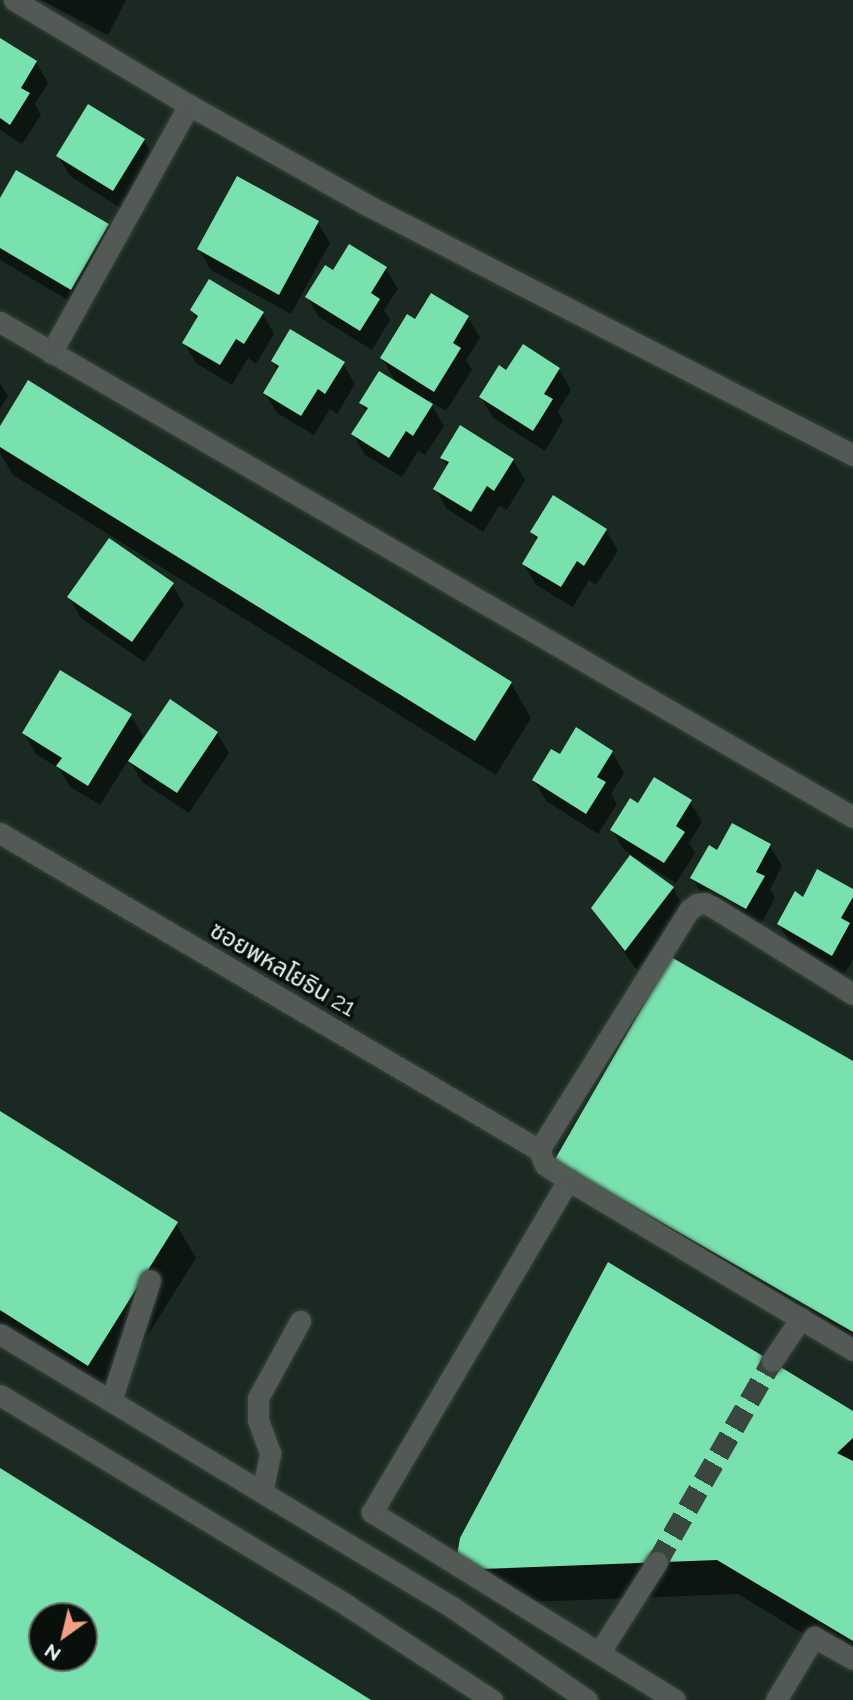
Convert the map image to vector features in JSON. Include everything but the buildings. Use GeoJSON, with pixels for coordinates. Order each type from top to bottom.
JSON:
{"type":"FeatureCollection","features":[{"type":"Feature","properties":{"kind":"street"},"geometry":{"type":"LineString","coordinates":[[14,0],[188,105],[367,205],[853,455]]}},
{"type":"Feature","properties":{"kind":"street"},"geometry":{"type":"LineString","coordinates":[[51,353],[188,105]]}},
{"type":"Feature","properties":{"kind":"street"},"geometry":{"type":"LineString","coordinates":[[0,322],[853,817]]}},
{"type":"Feature","properties":{"kind":"street","name":"ซอยพหลโยธิน 21"},"geometry":{"type":"LineString","coordinates":[[0,833],[539,1150],[545,1165],[568,1180],[853,1350]]}},
{"type":"Feature","properties":{"kind":"street"},"geometry":{"type":"LineString","coordinates":[[539,1150],[689,910],[697,904],[713,907],[853,994]]}},
{"type":"Feature","properties":{"kind":"street"},"geometry":{"type":"LineString","coordinates":[[568,1180],[372,1513],[675,1700]]}},
{"type":"Feature","properties":{"kind":"street"},"geometry":{"type":"LineString","coordinates":[[111,1401],[150,1280]]}},
{"type":"Feature","properties":{"kind":"street"},"geometry":{"type":"LineString","coordinates":[[772,1361],[801,1318]]}},
{"type":"Feature","properties":{"kind":"street"},"geometry":{"type":"LineString","coordinates":[[262,1492],[270,1453],[258,1420],[258,1398],[300,1321]]}},
{"type":"Feature","properties":{"kind":"street"},"geometry":{"type":"LineString","coordinates":[[0,1334],[452,1607],[587,1700]]}},
{"type":"Feature","properties":{"kind":"street"},"geometry":{"type":"LineString","coordinates":[[0,1395],[348,1606],[492,1700]]}},
{"type":"Feature","properties":{"kind":"street"},"geometry":{"type":"LineString","coordinates":[[600,1653],[657,1562]]}},
{"type":"Feature","properties":{"kind":"street"},"geometry":{"type":"LineString","coordinates":[[776,1700],[814,1637],[853,1659]]}},
{"type":"Feature","properties":{"kind":"tunnel"},"geometry":{"type":"LineString","coordinates":[[657,1562],[772,1361]]}}]}
